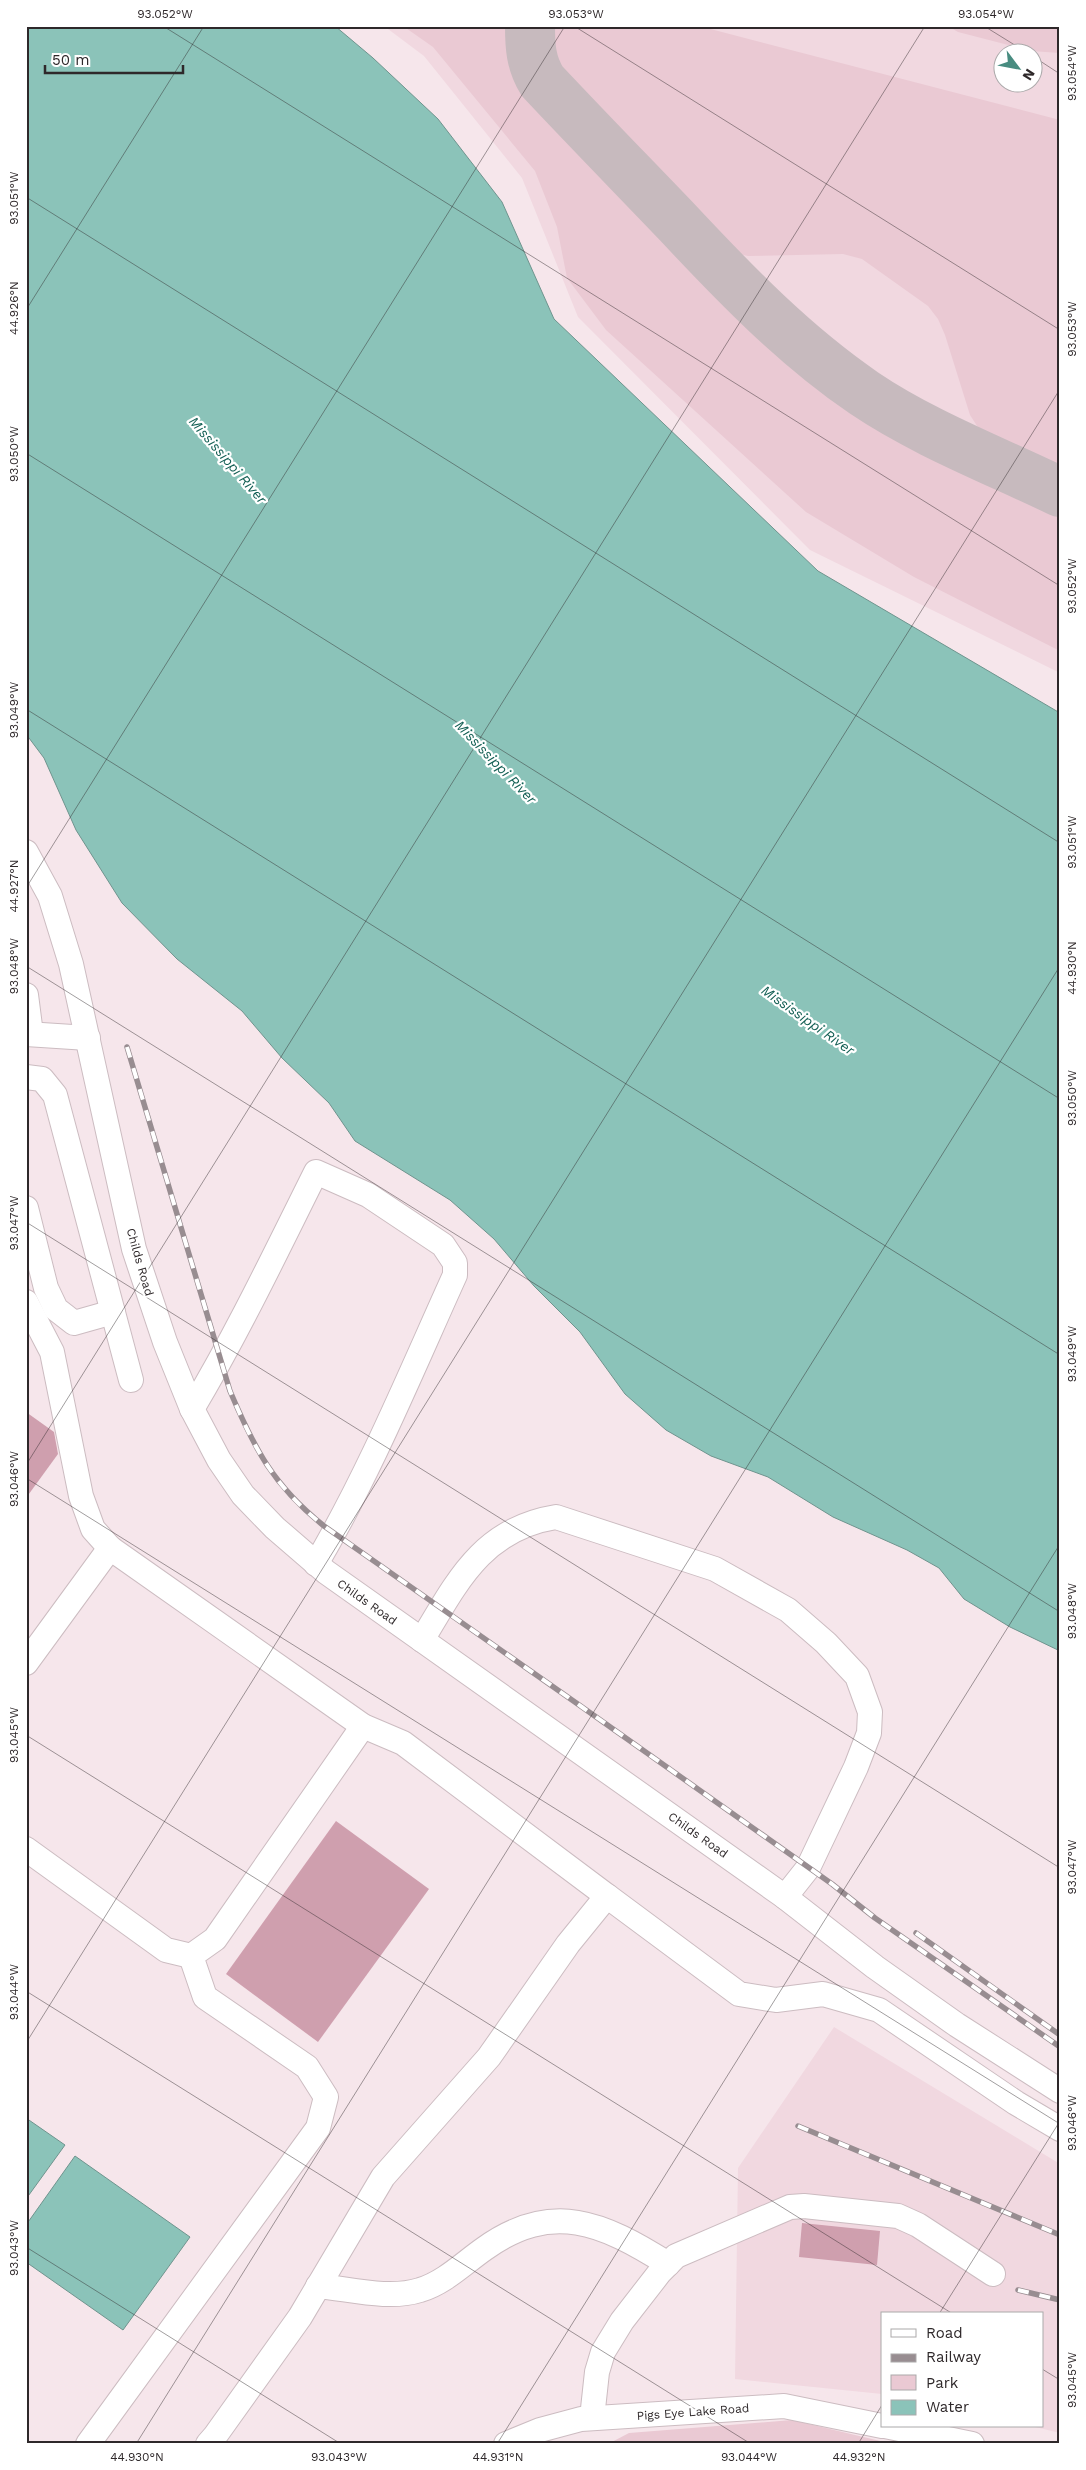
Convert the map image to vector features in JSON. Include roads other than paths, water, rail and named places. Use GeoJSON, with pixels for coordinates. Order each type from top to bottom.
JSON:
{"type":"FeatureCollection","features":[{"type":"Feature","properties":{"kind":"street","name":"Childs Road"},"geometry":{"type":"LineString","coordinates":[[26,852],[50,896],[72,964],[134,1249],[165,1342],[192,1409],[219,1460],[243,1495],[275,1528],[316,1564],[785,1897],[875,1967],[950,2020],[1060,2091]]}},
{"type":"Feature","properties":{"kind":"street"},"geometry":{"type":"LineString","coordinates":[[26,995],[29,1034],[88,1038]]}},
{"type":"Feature","properties":{"kind":"street"},"geometry":{"type":"LineString","coordinates":[[26,1077],[42,1079],[55,1095],[131,1380]]}},
{"type":"Feature","properties":{"kind":"street"},"geometry":{"type":"LineString","coordinates":[[192,1409],[221,1360],[259,1288],[316,1172],[368,1196],[443,1245],[455,1263],[455,1275],[380,1438],[334,1533],[316,1564]]}},
{"type":"Feature","properties":{"kind":"street"},"geometry":{"type":"LineString","coordinates":[[26,1208],[46,1288],[56,1309],[74,1323],[113,1312]]}},
{"type":"Feature","properties":{"kind":"street"},"geometry":{"type":"LineString","coordinates":[[90,1227],[127,1216]]}},
{"type":"Feature","properties":{"kind":"street"},"geometry":{"type":"LineString","coordinates":[[26,1302],[52,1352],[82,1496],[93,1529],[110,1548],[363,1726],[403,1743],[739,1994],[776,2000],[823,1994],[879,2010],[1016,2103],[1060,2128]]}},
{"type":"Feature","properties":{"kind":"street"},"geometry":{"type":"LineString","coordinates":[[422,1640],[474,1560],[493,1542],[531,1521],[556,1517],[715,1569],[788,1610],[826,1643],[857,1676],[870,1712],[870,1732],[808,1868],[785,1897]]}},
{"type":"Feature","properties":{"kind":"street"},"geometry":{"type":"LineString","coordinates":[[26,1663],[110,1548]]}},
{"type":"Feature","properties":{"kind":"street"},"geometry":{"type":"LineString","coordinates":[[26,1849],[166,1950],[191,1956],[214,1939],[363,1726]]}},
{"type":"Feature","properties":{"kind":"street"},"geometry":{"type":"LineString","coordinates":[[208,2444],[300,2316],[383,2177],[490,2057],[568,1944],[607,1896]]}},
{"type":"Feature","properties":{"kind":"street"},"geometry":{"type":"LineString","coordinates":[[88,2444],[318,2128],[326,2097],[307,2066],[205,1997],[191,1956]]}},
{"type":"Feature","properties":{"kind":"street"},"geometry":{"type":"LineString","coordinates":[[592,2418],[597,2372],[603,2352],[622,2321],[660,2272],[676,2256],[790,2207],[804,2206],[898,2216],[918,2225],[993,2274]]}},
{"type":"Feature","properties":{"kind":"street"},"geometry":{"type":"LineString","coordinates":[[318,2286],[395,2294],[420,2290],[439,2282],[505,2234],[524,2226],[548,2222],[576,2221],[609,2232],[638,2245],[668,2264]]}},
{"type":"Feature","properties":{"kind":"street","name":"Pigs Eye Lake Road"},"geometry":{"type":"LineString","coordinates":[[506,2444],[541,2437],[580,2419],[784,2406],[890,2431],[972,2444]]}},
{"type":"Feature","properties":{"kind":"water","name":"Mississippi River"},"geometry":{"type":"Polygon","coordinates":[[[26,26],[335,26],[373,58],[438,119],[502,202],[554,319],[818,571],[1060,713],[1060,1651],[1010,1627],[964,1599],[939,1568],[907,1550],[833,1517],[768,1477],[711,1456],[666,1430],[625,1394],[580,1332],[534,1286],[494,1239],[450,1200],[355,1141],[329,1103],[282,1058],[242,1011],[177,959],[122,903],[76,830],[44,758],[26,734],[26,26]]]}},
{"type":"Feature","properties":{"kind":"water"},"geometry":{"type":"Polygon","coordinates":[[[26,2118],[65,2145],[26,2199],[26,2118]]]}},
{"type":"Feature","properties":{"kind":"water"},"geometry":{"type":"Polygon","coordinates":[[[75,2156],[190,2237],[123,2330],[26,2262],[26,2225],[75,2156]]]}},
{"type":"Feature","properties":{"kind":"railway"},"geometry":{"type":"LineString","coordinates":[[127,1047],[230,1391],[257,1449],[278,1481],[291,1496],[324,1526],[832,1884],[875,1918],[1060,2047]]}},
{"type":"Feature","properties":{"kind":"railway"},"geometry":{"type":"LineString","coordinates":[[916,1933],[1060,2035]]}},
{"type":"Feature","properties":{"kind":"railway"},"geometry":{"type":"LineString","coordinates":[[798,2126],[1060,2235]]}},
{"type":"Feature","properties":{"kind":"railway"},"geometry":{"type":"LineString","coordinates":[[1018,2290],[1060,2300]]}}]}
